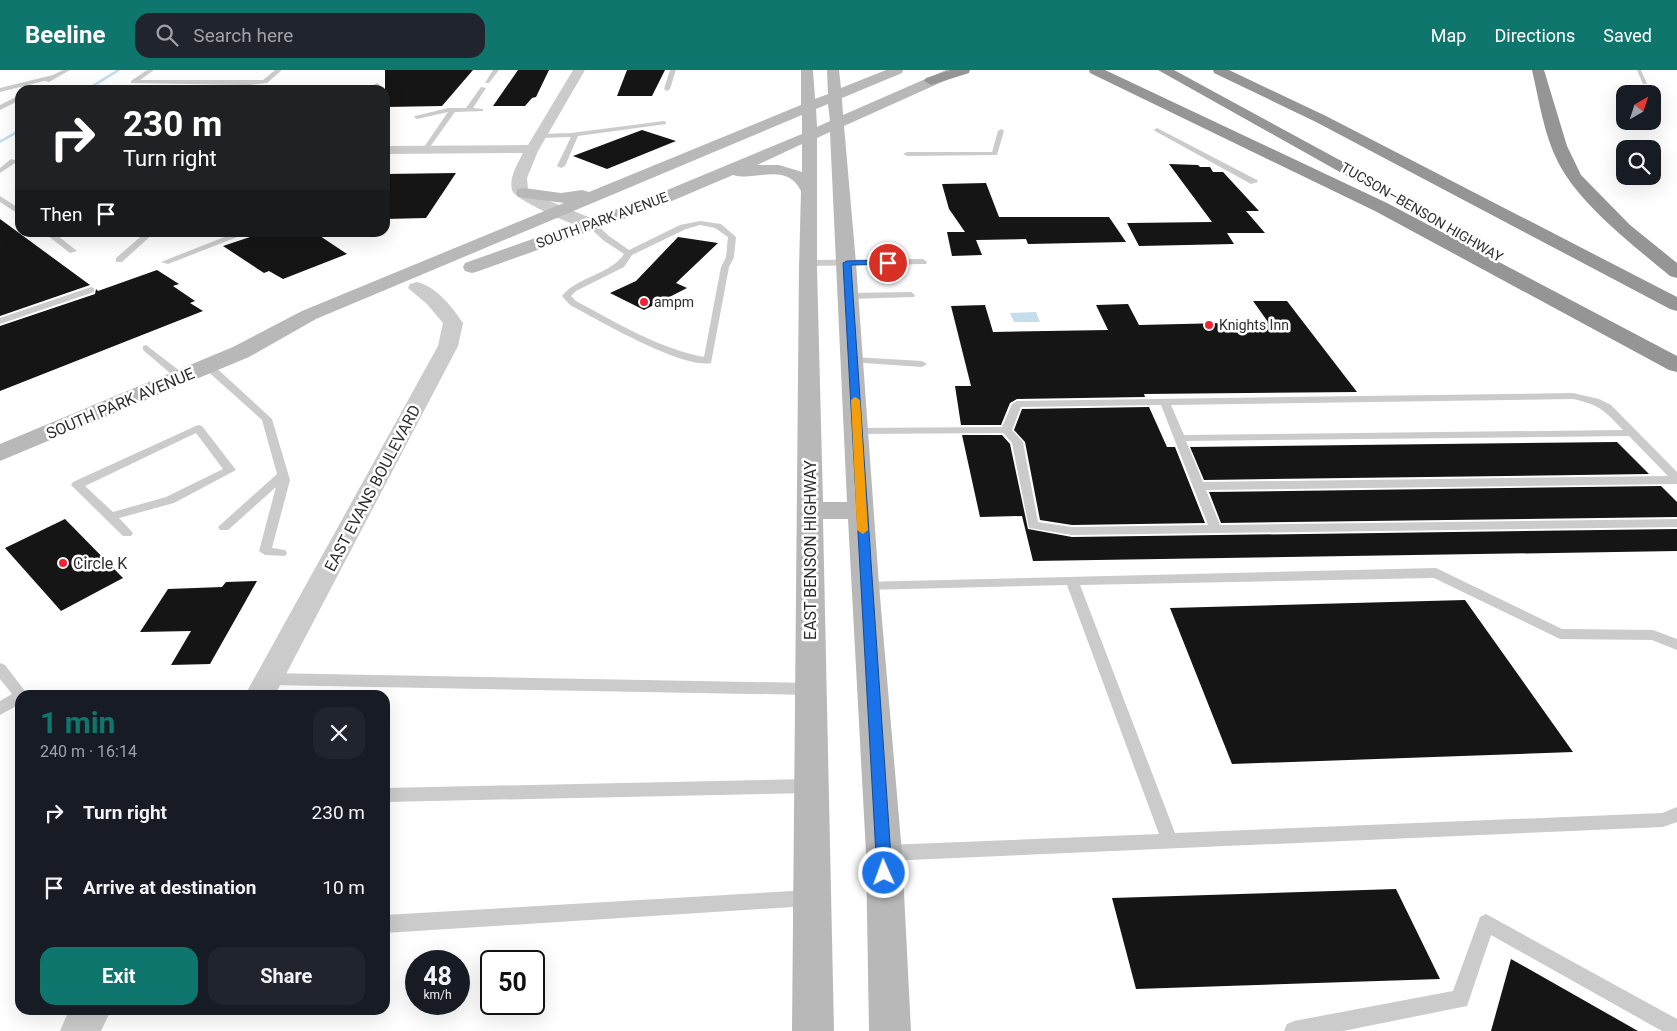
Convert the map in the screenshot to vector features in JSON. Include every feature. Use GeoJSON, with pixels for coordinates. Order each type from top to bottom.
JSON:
{"type":"FeatureCollection","features":[{"type":"Feature","properties":{"kind":"highway"},"geometry":{"type":"LineString","coordinates":[[931,81],[964,70]]}},
{"type":"Feature","properties":{"kind":"highway"},"geometry":{"type":"LineString","coordinates":[[1095,70],[1381,207],[1677,365]]}},
{"type":"Feature","properties":{"kind":"highway","name":"TUCSON–BENSON HIGHWAY"},"geometry":{"type":"LineString","coordinates":[[1164,70],[1320,154],[1677,357]]}},
{"type":"Feature","properties":{"kind":"highway","name":"TUCSON–BENSON HIGHWAY"},"geometry":{"type":"LineString","coordinates":[[1219,70],[1321,119],[1677,305]]}},
{"type":"Feature","properties":{"kind":"highway"},"geometry":{"type":"LineString","coordinates":[[1538,70],[1564,161],[1575,178],[1624,229],[1677,272]]}},
{"type":"Feature","properties":{"kind":"main road","name":"EAST BENSON HIGHWAY"},"geometry":{"type":"LineString","coordinates":[[807,70],[809,106],[808,263],[813,1031]]}},
{"type":"Feature","properties":{"kind":"main road"},"geometry":{"type":"LineString","coordinates":[[832,70],[847,263],[865,585],[884,853],[890,1031]]}},
{"type":"Feature","properties":{"kind":"main road","name":"SOUTH PARK AVENUE"},"geometry":{"type":"LineString","coordinates":[[241,352],[309,315],[897,70]]}},
{"type":"Feature","properties":{"kind":"main road","name":"SOUTH PARK AVENUE"},"geometry":{"type":"LineString","coordinates":[[0,453],[241,352],[322,326],[417,288],[706,180],[957,70]]}},
{"type":"Feature","properties":{"kind":"main road"},"geometry":{"type":"LineString","coordinates":[[706,180],[745,171],[775,171],[804,180],[809,191]]}},
{"type":"Feature","properties":{"kind":"main road"},"geometry":{"type":"LineString","coordinates":[[490,240],[525,215],[528,208],[525,194],[561,198],[613,189]]}},
{"type":"Feature","properties":{"kind":"main road"},"geometry":{"type":"LineString","coordinates":[[810,510],[862,511]]}},
{"type":"Feature","properties":{"kind":"street"},"geometry":{"type":"LineString","coordinates":[[578,70],[532,149],[519,178],[520,191],[560,211],[592,224]]}},
{"type":"Feature","properties":{"kind":"street"},"geometry":{"type":"LineString","coordinates":[[390,150],[532,149]]}},
{"type":"Feature","properties":{"kind":"street","name":"EAST EVANS BOULEVARD"},"geometry":{"type":"LineString","coordinates":[[265,687],[448,346],[453,323],[434,300],[417,288]]}},
{"type":"Feature","properties":{"kind":"street"},"geometry":{"type":"LineString","coordinates":[[80,1031],[88,1015]]}},
{"type":"Feature","properties":{"kind":"lane"},"geometry":{"type":"LineString","coordinates":[[40,85],[67,70]]}},
{"type":"Feature","properties":{"kind":"lane"},"geometry":{"type":"LineString","coordinates":[[151,70],[133,82],[265,82],[279,70]]}},
{"type":"Feature","properties":{"kind":"lane"},"geometry":{"type":"LineString","coordinates":[[468,110],[496,70]]}},
{"type":"Feature","properties":{"kind":"lane"},"geometry":{"type":"LineString","coordinates":[[667,89],[673,70]]}},
{"type":"Feature","properties":{"kind":"lane"},"geometry":{"type":"LineString","coordinates":[[1639,72],[1645,83]]}},
{"type":"Feature","properties":{"kind":"lane"},"geometry":{"type":"LineString","coordinates":[[20,85],[53,77]]}},
{"type":"Feature","properties":{"kind":"lane"},"geometry":{"type":"LineString","coordinates":[[0,90],[15,86]]}},
{"type":"Feature","properties":{"kind":"lane"},"geometry":{"type":"LineString","coordinates":[[0,108],[15,100]]}},
{"type":"Feature","properties":{"kind":"lane"},"geometry":{"type":"LineString","coordinates":[[417,117],[450,110],[481,110]]}},
{"type":"Feature","properties":{"kind":"lane"},"geometry":{"type":"LineString","coordinates":[[425,150],[450,110]]}},
{"type":"Feature","properties":{"kind":"lane"},"geometry":{"type":"LineString","coordinates":[[540,136],[664,124]]}},
{"type":"Feature","properties":{"kind":"lane"},"geometry":{"type":"LineString","coordinates":[[1157,130],[1254,182]]}},
{"type":"Feature","properties":{"kind":"lane"},"geometry":{"type":"LineString","coordinates":[[907,154],[995,154],[1001,131]]}},
{"type":"Feature","properties":{"kind":"lane"},"geometry":{"type":"LineString","coordinates":[[561,166],[576,134]]}},
{"type":"Feature","properties":{"kind":"lane"},"geometry":{"type":"LineString","coordinates":[[0,171],[14,161]]}},
{"type":"Feature","properties":{"kind":"lane"},"geometry":{"type":"LineString","coordinates":[[0,198],[15,208]]}},
{"type":"Feature","properties":{"kind":"lane"},"geometry":{"type":"LineString","coordinates":[[700,223],[713,223],[724,228],[732,238],[708,361],[688,358],[671,352],[573,303],[566,296],[573,289],[620,265],[629,253],[683,227],[700,223]]}},
{"type":"Feature","properties":{"kind":"lane"},"geometry":{"type":"LineString","coordinates":[[592,224],[606,238],[629,253]]}},
{"type":"Feature","properties":{"kind":"lane"},"geometry":{"type":"LineString","coordinates":[[54,237],[73,252]]}},
{"type":"Feature","properties":{"kind":"lane"},"geometry":{"type":"LineString","coordinates":[[119,260],[145,237]]}},
{"type":"Feature","properties":{"kind":"lane"},"geometry":{"type":"LineString","coordinates":[[166,262],[233,237]]}},
{"type":"Feature","properties":{"kind":"lane"},"geometry":{"type":"LineString","coordinates":[[808,263],[924,262]]}},
{"type":"Feature","properties":{"kind":"lane"},"geometry":{"type":"LineString","coordinates":[[0,321],[91,290]]}},
{"type":"Feature","properties":{"kind":"lane"},"geometry":{"type":"LineString","coordinates":[[849,296],[911,295]]}},
{"type":"Feature","properties":{"kind":"lane"},"geometry":{"type":"LineString","coordinates":[[146,348],[181,377]]}},
{"type":"Feature","properties":{"kind":"lane"},"geometry":{"type":"LineString","coordinates":[[853,360],[922,364]]}},
{"type":"Feature","properties":{"kind":"lane"},"geometry":{"type":"LineString","coordinates":[[208,366],[267,419],[284,480],[265,551],[281,553]]}},
{"type":"Feature","properties":{"kind":"lane"},"geometry":{"type":"LineString","coordinates":[[1006,430],[1017,404],[1573,396],[1595,401],[1607,407],[1677,479]]}},
{"type":"Feature","properties":{"kind":"lane"},"geometry":{"type":"LineString","coordinates":[[1165,402],[1216,529]]}},
{"type":"Feature","properties":{"kind":"lane"},"geometry":{"type":"LineString","coordinates":[[110,516],[170,500],[230,470],[198,428],[77,485],[126,533]]}},
{"type":"Feature","properties":{"kind":"lane"},"geometry":{"type":"LineString","coordinates":[[857,430],[1006,430],[1017,442],[1033,525],[1072,531],[1677,523]]}},
{"type":"Feature","properties":{"kind":"lane"},"geometry":{"type":"LineString","coordinates":[[1179,438],[1633,433]]}},
{"type":"Feature","properties":{"kind":"lane"},"geometry":{"type":"LineString","coordinates":[[224,527],[283,475]]}},
{"type":"Feature","properties":{"kind":"lane"},"geometry":{"type":"LineString","coordinates":[[1198,486],[1677,479]]}},
{"type":"Feature","properties":{"kind":"lane"},"geometry":{"type":"LineString","coordinates":[[865,585],[1436,573],[1560,634],[1653,635],[1677,645]]}},
{"type":"Feature","properties":{"kind":"lane"},"geometry":{"type":"LineString","coordinates":[[1072,581],[1170,841]]}},
{"type":"Feature","properties":{"kind":"lane"},"geometry":{"type":"LineString","coordinates":[[0,669],[16,690]]}},
{"type":"Feature","properties":{"kind":"lane"},"geometry":{"type":"LineString","coordinates":[[265,687],[811,689]]}},
{"type":"Feature","properties":{"kind":"lane"},"geometry":{"type":"LineString","coordinates":[[0,709],[15,698]]}},
{"type":"Feature","properties":{"kind":"lane"},"geometry":{"type":"LineString","coordinates":[[390,795],[812,786]]}},
{"type":"Feature","properties":{"kind":"lane"},"geometry":{"type":"LineString","coordinates":[[884,853],[1663,820],[1677,814]]}},
{"type":"Feature","properties":{"kind":"lane"},"geometry":{"type":"LineString","coordinates":[[390,924],[813,898]]}},
{"type":"Feature","properties":{"kind":"lane"},"geometry":{"type":"LineString","coordinates":[[1294,1031],[1460,999],[1486,923],[1677,1029]]}},
{"type":"Feature","properties":{"kind":"water"},"geometry":{"type":"Polygon","coordinates":[[[1036,312],[1040,322],[1014,322],[1010,313],[1036,312]]]}},
{"type":"Feature","properties":{"kind":"building"},"geometry":{"type":"Polygon","coordinates":[[[385,70],[473,70],[442,106],[390,107],[390,85],[385,85],[385,70]]]}},
{"type":"Feature","properties":{"kind":"building"},"geometry":{"type":"Polygon","coordinates":[[[518,70],[549,70],[536,97],[532,98],[525,106],[493,106],[518,70]]]}},
{"type":"Feature","properties":{"kind":"building"},"geometry":{"type":"Polygon","coordinates":[[[627,70],[665,70],[652,96],[617,96],[627,70]]]}},
{"type":"Feature","properties":{"kind":"building"},"geometry":{"type":"Polygon","coordinates":[[[642,130],[676,141],[607,169],[573,156],[642,130]]]}},
{"type":"Feature","properties":{"kind":"building"},"geometry":{"type":"Polygon","coordinates":[[[1169,164],[1198,165],[1200,167],[1210,167],[1213,172],[1223,172],[1259,211],[1246,211],[1265,233],[1227,233],[1234,244],[1139,246],[1127,223],[1212,222],[1169,164]]]}},
{"type":"Feature","properties":{"kind":"building"},"geometry":{"type":"Polygon","coordinates":[[[456,173],[426,218],[390,219],[390,174],[456,173]]]}},
{"type":"Feature","properties":{"kind":"building"},"geometry":{"type":"Polygon","coordinates":[[[986,183],[999,217],[1109,217],[1126,242],[1028,244],[1026,239],[976,240],[982,255],[952,256],[947,232],[965,232],[949,209],[942,184],[986,183]]]}},
{"type":"Feature","properties":{"kind":"building"},"geometry":{"type":"Polygon","coordinates":[[[0,219],[15,230],[15,237],[25,237],[90,285],[0,316],[0,219]]]}},
{"type":"Feature","properties":{"kind":"building"},"geometry":{"type":"Polygon","coordinates":[[[250,237],[322,237],[347,254],[283,279],[269,271],[264,273],[223,246],[250,237]]]}},
{"type":"Feature","properties":{"kind":"building"},"geometry":{"type":"Polygon","coordinates":[[[678,237],[718,243],[676,283],[687,288],[644,310],[610,293],[636,281],[678,237]]]}},
{"type":"Feature","properties":{"kind":"building"},"geometry":{"type":"Polygon","coordinates":[[[157,270],[179,284],[173,286],[195,301],[190,303],[203,311],[0,391],[0,326],[95,294],[96,289],[98,291],[157,270]]]}},
{"type":"Feature","properties":{"kind":"building"},"geometry":{"type":"Polygon","coordinates":[[[1253,301],[1287,301],[1357,392],[1144,394],[1145,397],[1017,399],[1010,403],[1001,425],[961,425],[955,386],[971,386],[951,306],[985,305],[993,332],[1108,330],[1096,305],[1128,304],[1139,325],[1268,322],[1253,301]]]}},
{"type":"Feature","properties":{"kind":"building"},"geometry":{"type":"Polygon","coordinates":[[[1149,407],[1167,447],[1175,447],[1205,523],[1072,525],[1040,520],[1025,442],[1014,430],[1022,409],[1149,407]]]}},
{"type":"Feature","properties":{"kind":"building"},"geometry":{"type":"Polygon","coordinates":[[[962,435],[1002,435],[1010,444],[1028,529],[1072,537],[1677,529],[1677,551],[1033,561],[1022,516],[980,517],[962,435]]]}},
{"type":"Feature","properties":{"kind":"building"},"geometry":{"type":"Polygon","coordinates":[[[1617,442],[1649,474],[1204,480],[1190,447],[1617,442]]]}},
{"type":"Feature","properties":{"kind":"building"},"geometry":{"type":"Polygon","coordinates":[[[1661,486],[1677,502],[1677,517],[1221,523],[1209,492],[1661,486]]]}},
{"type":"Feature","properties":{"kind":"building","name":"Circle K"},"geometry":{"type":"Polygon","coordinates":[[[65,519],[123,578],[61,611],[5,548],[65,519]]]}},
{"type":"Feature","properties":{"kind":"building"},"geometry":{"type":"Polygon","coordinates":[[[257,581],[210,664],[171,665],[191,631],[140,632],[168,589],[222,587],[226,582],[257,581]]]}},
{"type":"Feature","properties":{"kind":"building"},"geometry":{"type":"Polygon","coordinates":[[[1465,600],[1573,752],[1232,764],[1170,608],[1465,600]]]}},
{"type":"Feature","properties":{"kind":"building"},"geometry":{"type":"Polygon","coordinates":[[[1396,889],[1440,979],[1136,989],[1112,898],[1396,889]]]}},
{"type":"Feature","properties":{"kind":"building"},"geometry":{"type":"Polygon","coordinates":[[[1511,959],[1638,1031],[1491,1031],[1511,959]]]}},
{"type":"Feature","properties":{"kind":"waterway"},"geometry":{"type":"LineString","coordinates":[[94,85],[119,70]]}},
{"type":"Feature","properties":{"kind":"waterway"},"geometry":{"type":"LineString","coordinates":[[0,142],[15,133]]}},
{"type":"Feature","properties":{"kind":"slow traffic"},"geometry":{"type":"LineString","coordinates":[[855,400],[863,530]]}},
{"type":"Feature","properties":{"kind":"place","name":"ampm"},"geometry":{"type":"Point","coordinates":[644,302]}},
{"type":"Feature","properties":{"kind":"place","name":"Knights Inn"},"geometry":{"type":"Point","coordinates":[1209,325]}},
{"type":"Feature","properties":{"kind":"place","name":"Circle K"},"geometry":{"type":"Point","coordinates":[63,563]}},
{"type":"Feature","properties":{"kind":"route"},"geometry":{"type":"LineString","coordinates":[[884,873],[868,600],[865,585],[847,263],[888,263]]}}]}
